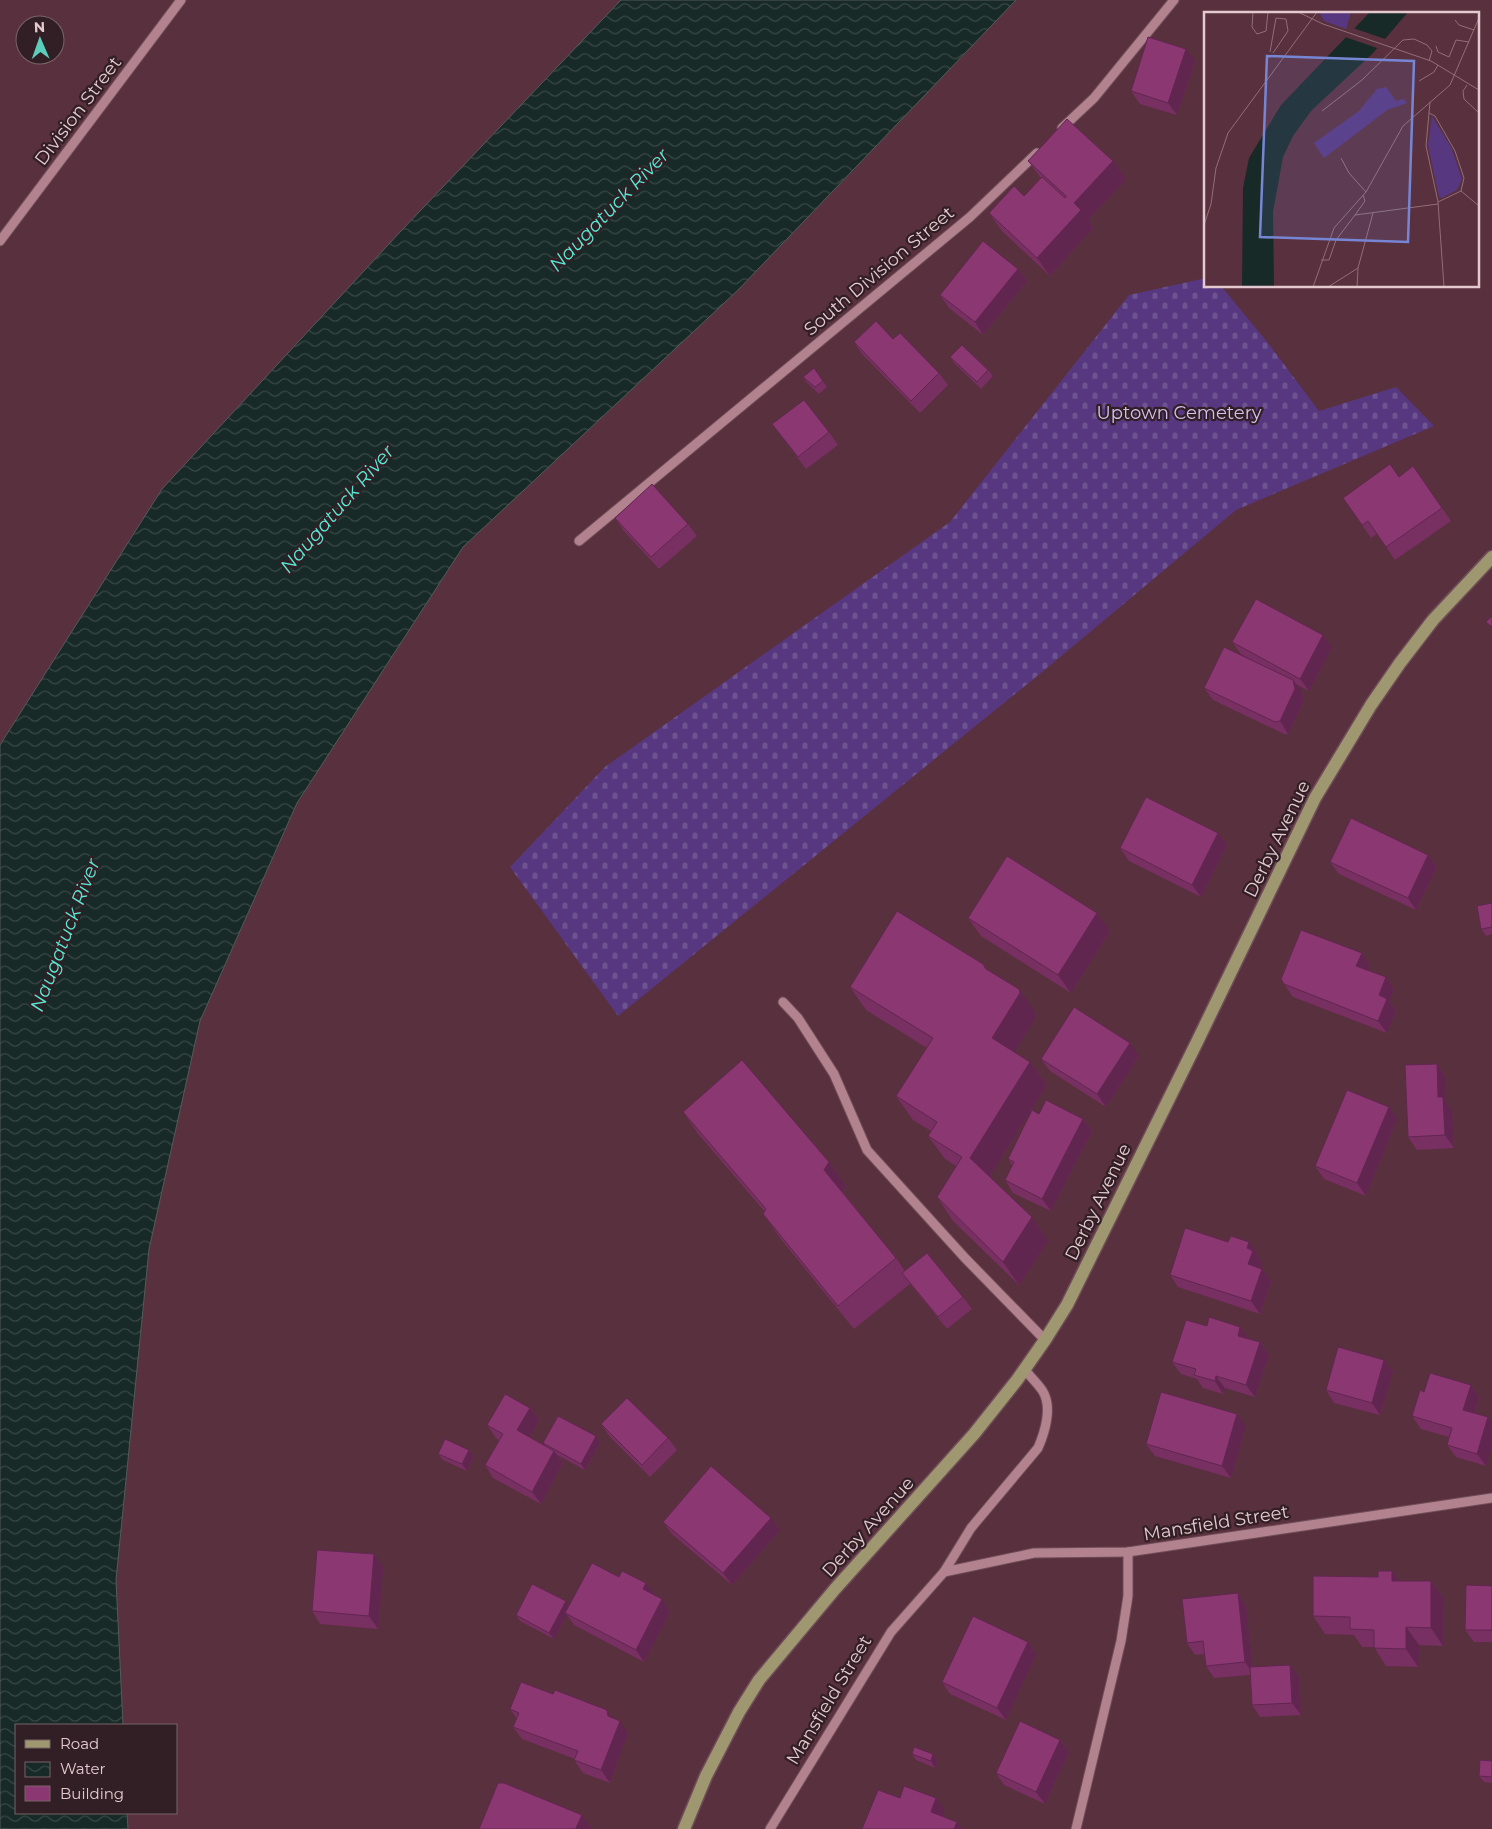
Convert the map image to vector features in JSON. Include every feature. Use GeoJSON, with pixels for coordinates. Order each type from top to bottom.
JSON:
{"type":"FeatureCollection","features":[{"type":"Feature","properties":{"kind":"main road","name":"Derby Avenue"},"geometry":{"type":"LineString","coordinates":[[684,1829],[706,1776],[739,1712],[759,1680],[835,1589],[974,1434],[1045,1340],[1067,1305],[1080,1279],[1315,798],[1371,705],[1400,663],[1433,620],[1492,557]]}},
{"type":"Feature","properties":{"kind":"street","name":"Division Street"},"geometry":{"type":"LineString","coordinates":[[0,241],[181,0]]}},
{"type":"Feature","properties":{"kind":"street","name":"South Division Street"},"geometry":{"type":"LineString","coordinates":[[579,541],[970,217],[1094,98],[1174,0]]}},
{"type":"Feature","properties":{"kind":"street"},"geometry":{"type":"LineString","coordinates":[[784,1002],[798,1018],[834,1074],[867,1150],[965,1258],[1045,1340]]}},
{"type":"Feature","properties":{"kind":"street","name":"Mansfield Street"},"geometry":{"type":"LineString","coordinates":[[770,1829],[890,1632],[944,1572],[971,1528],[1038,1448],[1044,1435],[1047,1403],[1044,1391],[1024,1369]]}},
{"type":"Feature","properties":{"kind":"street","name":"Mansfield Street"},"geometry":{"type":"LineString","coordinates":[[944,1572],[1034,1553],[1128,1552],[1492,1498]]}},
{"type":"Feature","properties":{"kind":"street"},"geometry":{"type":"LineString","coordinates":[[1076,1829],[1121,1641],[1128,1596],[1128,1552]]}},
{"type":"Feature","properties":{"kind":"green space","name":"Uptown Cemetery"},"geometry":{"type":"Polygon","coordinates":[[[1204,278],[1204,288],[1223,288],[1268,343],[1319,411],[1396,387],[1434,426],[1236,510],[1047,668],[618,1016],[510,867],[605,767],[950,522],[1129,295],[1204,278]]]}},
{"type":"Feature","properties":{"kind":"water","name":"Naugatuck River"},"geometry":{"type":"Polygon","coordinates":[[[621,0],[1016,0],[738,290],[463,547],[297,803],[200,1021],[149,1249],[116,1580],[123,1724],[15,1724],[15,1814],[127,1814],[128,1829],[0,1829],[0,745],[162,489],[401,231],[621,0]]]}},
{"type":"Feature","properties":{"kind":"building"},"geometry":{"type":"Polygon","coordinates":[[[1148,37],[1186,49],[1168,103],[1131,91],[1148,37]]]}},
{"type":"Feature","properties":{"kind":"building"},"geometry":{"type":"Polygon","coordinates":[[[1067,119],[1113,161],[1074,203],[1081,210],[1037,258],[989,213],[1014,186],[1024,196],[1042,177],[1065,198],[1066,196],[1028,161],[1067,119]]]}},
{"type":"Feature","properties":{"kind":"building"},"geometry":{"type":"Polygon","coordinates":[[[983,241],[1018,269],[975,322],[940,295],[983,241]]]}},
{"type":"Feature","properties":{"kind":"building"},"geometry":{"type":"Polygon","coordinates":[[[876,321],[893,339],[900,333],[939,373],[911,401],[854,342],[876,321]]]}},
{"type":"Feature","properties":{"kind":"building"},"geometry":{"type":"Polygon","coordinates":[[[962,345],[988,370],[977,382],[950,357],[962,345]]]}},
{"type":"Feature","properties":{"kind":"building"},"geometry":{"type":"Polygon","coordinates":[[[814,368],[823,381],[815,387],[803,377],[814,368]]]}},
{"type":"Feature","properties":{"kind":"building"},"geometry":{"type":"Polygon","coordinates":[[[804,400],[829,432],[798,457],[772,424],[804,400]]]}},
{"type":"Feature","properties":{"kind":"building"},"geometry":{"type":"Polygon","coordinates":[[[1390,464],[1399,477],[1413,466],[1442,508],[1386,547],[1368,521],[1362,525],[1343,498],[1390,464]]]}},
{"type":"Feature","properties":{"kind":"building"},"geometry":{"type":"Polygon","coordinates":[[[652,484],[688,524],[651,557],[615,518],[652,484]]]}},
{"type":"Feature","properties":{"kind":"building"},"geometry":{"type":"Polygon","coordinates":[[[1256,599],[1323,635],[1300,679],[1232,642],[1256,599]]]}},
{"type":"Feature","properties":{"kind":"building"},"geometry":{"type":"Polygon","coordinates":[[[1492,616],[1492,627],[1486,622],[1492,616]]]}},
{"type":"Feature","properties":{"kind":"building"},"geometry":{"type":"Polygon","coordinates":[[[1224,647],[1293,680],[1295,689],[1280,721],[1275,722],[1204,688],[1224,647]]]}},
{"type":"Feature","properties":{"kind":"building"},"geometry":{"type":"Polygon","coordinates":[[[1146,797],[1218,833],[1192,885],[1120,848],[1146,797]]]}},
{"type":"Feature","properties":{"kind":"building"},"geometry":{"type":"Polygon","coordinates":[[[1351,818],[1428,855],[1408,898],[1330,862],[1351,818]]]}},
{"type":"Feature","properties":{"kind":"building"},"geometry":{"type":"Polygon","coordinates":[[[1007,856],[1097,913],[1058,975],[968,918],[1007,856]]]}},
{"type":"Feature","properties":{"kind":"building"},"geometry":{"type":"Polygon","coordinates":[[[1492,903],[1492,927],[1481,929],[1477,906],[1492,903]]]}},
{"type":"Feature","properties":{"kind":"building"},"geometry":{"type":"Polygon","coordinates":[[[897,911],[983,964],[986,969],[1019,989],[1020,993],[992,1038],[1030,1062],[970,1158],[1032,1217],[1003,1262],[937,1197],[962,1157],[928,1136],[937,1122],[896,1096],[933,1038],[850,987],[897,911]]]}},
{"type":"Feature","properties":{"kind":"building"},"geometry":{"type":"Polygon","coordinates":[[[1301,930],[1362,953],[1356,966],[1386,977],[1379,995],[1387,999],[1378,1021],[1284,984],[1281,979],[1301,930]]]}},
{"type":"Feature","properties":{"kind":"building"},"geometry":{"type":"Polygon","coordinates":[[[1074,1007],[1130,1043],[1097,1094],[1041,1059],[1074,1007]]]}},
{"type":"Feature","properties":{"kind":"building"},"geometry":{"type":"Polygon","coordinates":[[[742,1060],[829,1162],[824,1170],[896,1258],[838,1306],[763,1214],[766,1209],[683,1112],[742,1060]]]}},
{"type":"Feature","properties":{"kind":"building"},"geometry":{"type":"Polygon","coordinates":[[[1437,1064],[1438,1097],[1443,1097],[1445,1135],[1408,1137],[1405,1065],[1437,1064]]]}},
{"type":"Feature","properties":{"kind":"building"},"geometry":{"type":"Polygon","coordinates":[[[1347,1090],[1389,1107],[1357,1183],[1315,1166],[1347,1090]]]}},
{"type":"Feature","properties":{"kind":"building"},"geometry":{"type":"Polygon","coordinates":[[[1046,1100],[1083,1119],[1042,1199],[1005,1180],[1014,1162],[1008,1159],[1032,1110],[1039,1114],[1046,1100]]]}},
{"type":"Feature","properties":{"kind":"building"},"geometry":{"type":"Polygon","coordinates":[[[1185,1228],[1228,1242],[1231,1236],[1249,1242],[1247,1248],[1253,1251],[1248,1264],[1262,1269],[1251,1301],[1170,1275],[1185,1228]]]}},
{"type":"Feature","properties":{"kind":"building"},"geometry":{"type":"Polygon","coordinates":[[[927,1253],[963,1297],[938,1317],[902,1273],[927,1253]]]}},
{"type":"Feature","properties":{"kind":"building"},"geometry":{"type":"Polygon","coordinates":[[[1209,1317],[1240,1327],[1238,1336],[1260,1342],[1246,1385],[1216,1376],[1215,1381],[1194,1375],[1196,1369],[1172,1362],[1186,1320],[1207,1326],[1209,1317]]]}},
{"type":"Feature","properties":{"kind":"building"},"geometry":{"type":"Polygon","coordinates":[[[1338,1347],[1384,1360],[1372,1403],[1326,1390],[1338,1347]]]}},
{"type":"Feature","properties":{"kind":"building"},"geometry":{"type":"Polygon","coordinates":[[[1430,1373],[1471,1385],[1463,1410],[1488,1417],[1477,1454],[1447,1445],[1452,1428],[1412,1416],[1420,1390],[1424,1392],[1430,1373]]]}},
{"type":"Feature","properties":{"kind":"building"},"geometry":{"type":"Polygon","coordinates":[[[1161,1392],[1237,1414],[1222,1466],[1146,1444],[1161,1392]]]}},
{"type":"Feature","properties":{"kind":"building"},"geometry":{"type":"Polygon","coordinates":[[[505,1394],[530,1408],[517,1430],[554,1451],[532,1492],[485,1465],[503,1434],[487,1425],[505,1394]]]}},
{"type":"Feature","properties":{"kind":"building"},"geometry":{"type":"Polygon","coordinates":[[[627,1398],[668,1438],[642,1465],[601,1424],[627,1398]]]}},
{"type":"Feature","properties":{"kind":"building"},"geometry":{"type":"Polygon","coordinates":[[[558,1416],[596,1436],[581,1464],[543,1443],[558,1416]]]}},
{"type":"Feature","properties":{"kind":"building"},"geometry":{"type":"Polygon","coordinates":[[[445,1439],[469,1450],[462,1464],[438,1454],[445,1439]]]}},
{"type":"Feature","properties":{"kind":"building"},"geometry":{"type":"Polygon","coordinates":[[[711,1466],[771,1518],[723,1573],[663,1522],[711,1466]]]}},
{"type":"Feature","properties":{"kind":"building"},"geometry":{"type":"Polygon","coordinates":[[[317,1550],[374,1554],[369,1616],[312,1611],[317,1550]]]}},
{"type":"Feature","properties":{"kind":"building"},"geometry":{"type":"Polygon","coordinates":[[[592,1563],[619,1577],[622,1571],[646,1583],[643,1589],[662,1599],[636,1650],[565,1613],[592,1563]]]}},
{"type":"Feature","properties":{"kind":"building"},"geometry":{"type":"Polygon","coordinates":[[[1378,1571],[1392,1571],[1392,1581],[1431,1581],[1431,1628],[1406,1627],[1406,1649],[1374,1648],[1374,1630],[1350,1629],[1350,1617],[1313,1616],[1313,1576],[1378,1577],[1378,1571]]]}},
{"type":"Feature","properties":{"kind":"building"},"geometry":{"type":"Polygon","coordinates":[[[532,1584],[566,1601],[549,1633],[516,1615],[532,1584]]]}},
{"type":"Feature","properties":{"kind":"building"},"geometry":{"type":"Polygon","coordinates":[[[1466,1585],[1492,1586],[1492,1630],[1465,1630],[1466,1585]]]}},
{"type":"Feature","properties":{"kind":"building"},"geometry":{"type":"Polygon","coordinates":[[[1238,1593],[1245,1662],[1206,1666],[1203,1641],[1187,1643],[1182,1599],[1238,1593]]]}},
{"type":"Feature","properties":{"kind":"building"},"geometry":{"type":"Polygon","coordinates":[[[973,1616],[1028,1642],[997,1708],[942,1682],[973,1616]]]}},
{"type":"Feature","properties":{"kind":"building"},"geometry":{"type":"Polygon","coordinates":[[[1290,1665],[1292,1703],[1252,1705],[1250,1667],[1290,1665]]]}},
{"type":"Feature","properties":{"kind":"building"},"geometry":{"type":"Polygon","coordinates":[[[521,1682],[553,1694],[555,1690],[607,1710],[608,1716],[620,1721],[601,1770],[574,1760],[578,1751],[513,1727],[519,1713],[510,1709],[521,1682]]]}},
{"type":"Feature","properties":{"kind":"building"},"geometry":{"type":"Polygon","coordinates":[[[1020,1721],[1060,1740],[1036,1792],[996,1773],[1020,1721]]]}},
{"type":"Feature","properties":{"kind":"building"},"geometry":{"type":"Polygon","coordinates":[[[914,1747],[933,1754],[931,1761],[912,1754],[914,1747]]]}},
{"type":"Feature","properties":{"kind":"building"},"geometry":{"type":"Polygon","coordinates":[[[1480,1760],[1492,1761],[1492,1777],[1479,1776],[1480,1760]]]}},
{"type":"Feature","properties":{"kind":"building"},"geometry":{"type":"Polygon","coordinates":[[[498,1783],[504,1783],[582,1815],[576,1828],[578,1829],[479,1829],[498,1783]]]}},
{"type":"Feature","properties":{"kind":"building"},"geometry":{"type":"Polygon","coordinates":[[[904,1786],[936,1798],[931,1812],[957,1822],[954,1829],[862,1829],[878,1790],[900,1798],[904,1786]]]}}]}
